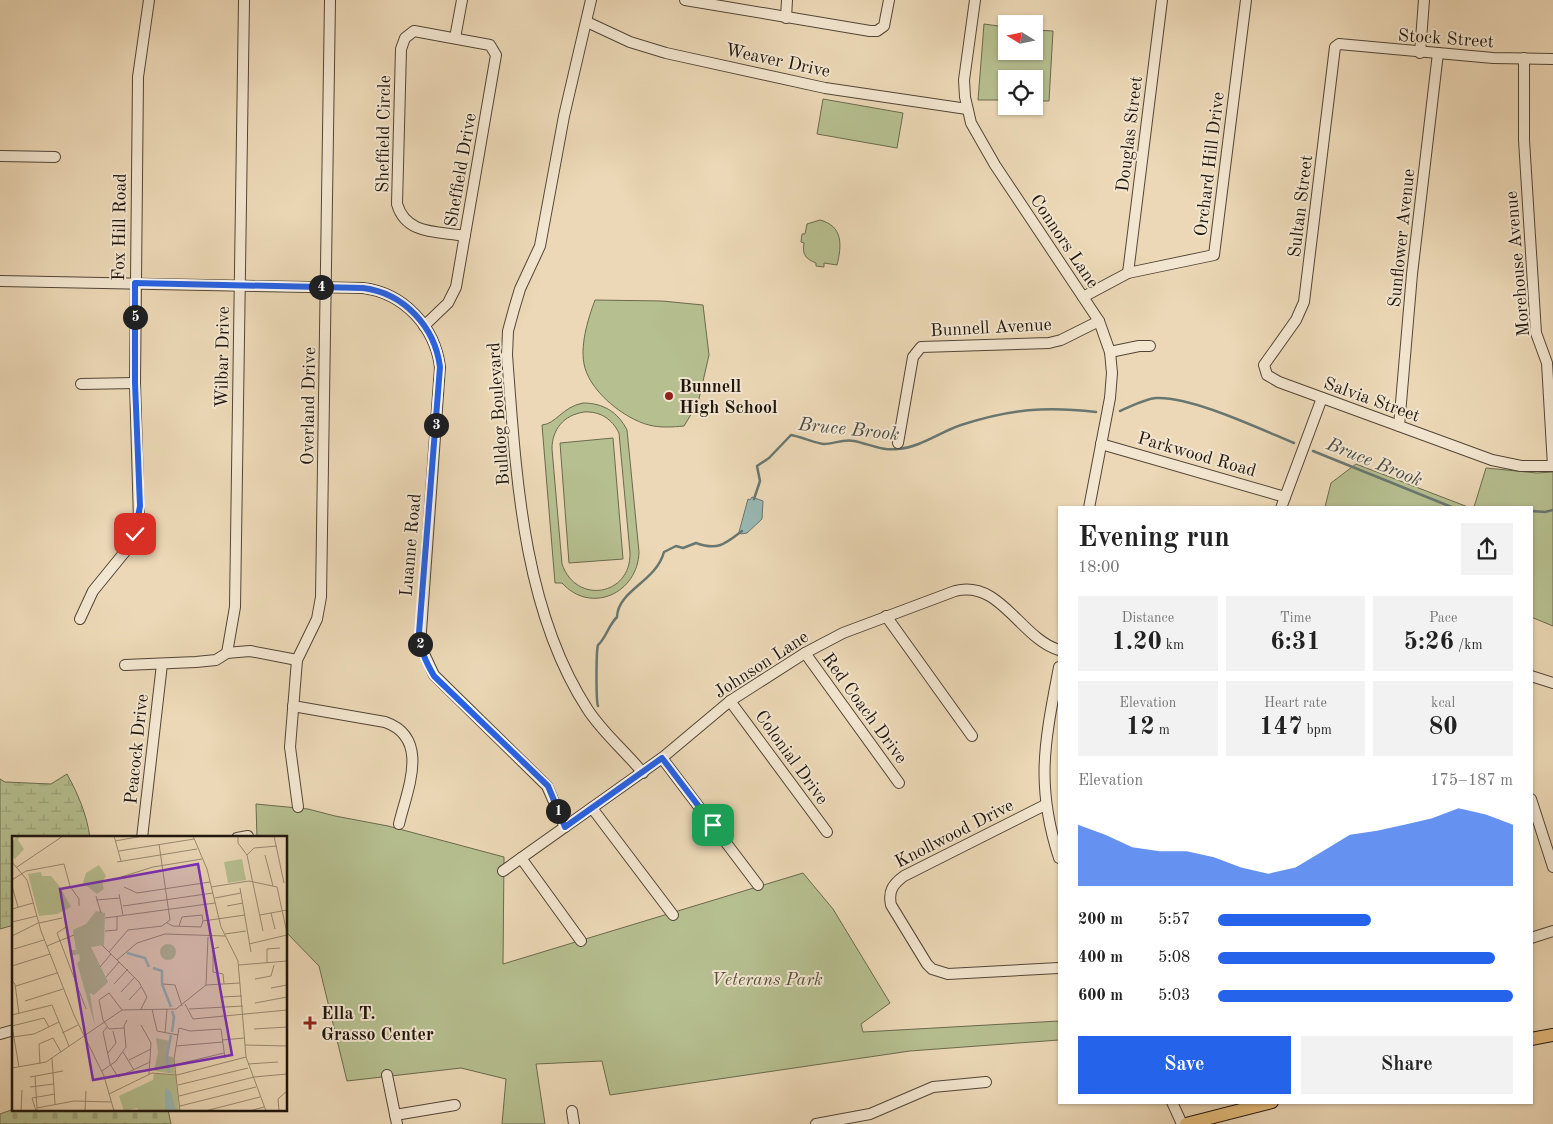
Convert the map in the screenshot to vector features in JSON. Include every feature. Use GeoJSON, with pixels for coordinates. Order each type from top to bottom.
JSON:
{"type":"FeatureCollection","features":[{"type":"Feature","properties":{"kind":"main road"},"geometry":{"type":"LineString","coordinates":[[1533,1039],[1553,1035]]}},
{"type":"Feature","properties":{"kind":"main road"},"geometry":{"type":"LineString","coordinates":[[1186,1124],[1264,1104]]}},
{"type":"Feature","properties":{"kind":"street","name":"Fox Hill Road"},"geometry":{"type":"LineString","coordinates":[[80,618],[92,591],[128,548],[139,520],[135,383],[138,77],[150,0]]}},
{"type":"Feature","properties":{"kind":"street","name":"Wilbar Drive"},"geometry":{"type":"LineString","coordinates":[[227,653],[235,606],[244,0]]}},
{"type":"Feature","properties":{"kind":"street","name":"Overland Drive"},"geometry":{"type":"LineString","coordinates":[[298,807],[290,747],[297,660],[320,608],[330,0]]}},
{"type":"Feature","properties":{"kind":"street"},"geometry":{"type":"LineString","coordinates":[[455,38],[462,0]]}},
{"type":"Feature","properties":{"kind":"street","name":"Bulldog Boulevard"},"geometry":{"type":"LineString","coordinates":[[591,0],[564,116],[540,246],[520,289],[508,331],[507,355],[524,523],[529,561],[538,595],[555,645],[576,691],[602,730],[643,773]]}},
{"type":"Feature","properties":{"kind":"street"},"geometry":{"type":"LineString","coordinates":[[685,0],[786,18],[877,31],[886,20],[889,0]]}},
{"type":"Feature","properties":{"kind":"street"},"geometry":{"type":"LineString","coordinates":[[786,18],[787,0]]}},
{"type":"Feature","properties":{"kind":"street","name":"Connors Lane"},"geometry":{"type":"LineString","coordinates":[[975,0],[964,80],[967,109],[975,133],[1099,321],[1110,352],[1111,384],[1089,506]]}},
{"type":"Feature","properties":{"kind":"street","name":"Douglas Street"},"geometry":{"type":"LineString","coordinates":[[1128,273],[1162,0]]}},
{"type":"Feature","properties":{"kind":"street","name":"Orchard Hill Drive"},"geometry":{"type":"LineString","coordinates":[[1083,297],[1128,273],[1214,255],[1246,0]]}},
{"type":"Feature","properties":{"kind":"street"},"geometry":{"type":"LineString","coordinates":[[1420,53],[1424,0]]}},
{"type":"Feature","properties":{"kind":"street","name":"Weaver Drive"},"geometry":{"type":"LineString","coordinates":[[587,22],[630,42],[666,53],[825,88],[967,109]]}},
{"type":"Feature","properties":{"kind":"street","name":"Sheffield Circle"},"geometry":{"type":"LineString","coordinates":[[455,38],[414,31],[403,41],[401,49],[397,204],[400,215],[406,223],[465,236]]}},
{"type":"Feature","properties":{"kind":"street","name":"Sheffield Drive"},"geometry":{"type":"LineString","coordinates":[[424,326],[453,295],[496,56],[490,45],[455,38]]}},
{"type":"Feature","properties":{"kind":"street","name":"Stock Street"},"geometry":{"type":"LineString","coordinates":[[1337,45],[1492,58],[1553,59]]}},
{"type":"Feature","properties":{"kind":"street","name":"Sultan Street"},"geometry":{"type":"LineString","coordinates":[[1267,361],[1296,320],[1304,302],[1334,50],[1337,45]]}},
{"type":"Feature","properties":{"kind":"street","name":"Sunflower Avenue"},"geometry":{"type":"LineString","coordinates":[[1399,426],[1412,274],[1438,53]]}},
{"type":"Feature","properties":{"kind":"street","name":"Morehouse Avenue"},"geometry":{"type":"LineString","coordinates":[[1524,58],[1524,140],[1537,339],[1544,351],[1547,363],[1553,466]]}},
{"type":"Feature","properties":{"kind":"street"},"geometry":{"type":"LineString","coordinates":[[0,156],[55,156]]}},
{"type":"Feature","properties":{"kind":"street","name":"Luanne Road"},"geometry":{"type":"LineString","coordinates":[[0,281],[372,289],[393,296],[404,303],[424,326],[436,344],[440,367],[420,645],[434,676],[548,786],[565,827]]}},
{"type":"Feature","properties":{"kind":"street","name":"Bunnell Avenue"},"geometry":{"type":"LineString","coordinates":[[898,443],[913,357],[921,347],[1049,343],[1061,340],[1099,321]]}},
{"type":"Feature","properties":{"kind":"street"},"geometry":{"type":"LineString","coordinates":[[1110,352],[1139,346],[1150,346]]}},
{"type":"Feature","properties":{"kind":"street","name":"Salvia Street"},"geometry":{"type":"LineString","coordinates":[[1267,361],[1265,371],[1272,379],[1322,398],[1481,456],[1513,465],[1553,466]]}},
{"type":"Feature","properties":{"kind":"street"},"geometry":{"type":"LineString","coordinates":[[81,384],[135,383]]}},
{"type":"Feature","properties":{"kind":"street"},"geometry":{"type":"LineString","coordinates":[[1282,506],[1322,398]]}},
{"type":"Feature","properties":{"kind":"street","name":"Parkwood Road"},"geometry":{"type":"LineString","coordinates":[[1101,444],[1285,497]]}},
{"type":"Feature","properties":{"kind":"street","name":"Johnson Lane"},"geometry":{"type":"LineString","coordinates":[[503,872],[643,773],[730,701],[805,653],[843,633],[954,591],[977,590],[998,602],[1039,642],[1058,650]]}},
{"type":"Feature","properties":{"kind":"street"},"geometry":{"type":"LineString","coordinates":[[886,616],[972,736]]}},
{"type":"Feature","properties":{"kind":"street"},"geometry":{"type":"LineString","coordinates":[[125,665],[216,660],[227,653],[250,652],[297,660]]}},
{"type":"Feature","properties":{"kind":"street","name":"Red Coach Drive"},"geometry":{"type":"LineString","coordinates":[[805,653],[899,783]]}},
{"type":"Feature","properties":{"kind":"street","name":"Peacock Drive"},"geometry":{"type":"LineString","coordinates":[[142,836],[162,664]]}},
{"type":"Feature","properties":{"kind":"street"},"geometry":{"type":"LineString","coordinates":[[1533,677],[1553,683]]}},
{"type":"Feature","properties":{"kind":"street"},"geometry":{"type":"LineString","coordinates":[[1057,683],[1044,749],[1045,805],[1058,854]]}},
{"type":"Feature","properties":{"kind":"street","name":"Colonial Drive"},"geometry":{"type":"LineString","coordinates":[[730,701],[827,832]]}},
{"type":"Feature","properties":{"kind":"street"},"geometry":{"type":"LineString","coordinates":[[293,706],[385,722],[396,726],[403,732],[409,741],[413,764],[398,824]]}},
{"type":"Feature","properties":{"kind":"street"},"geometry":{"type":"LineString","coordinates":[[662,758],[758,885]]}},
{"type":"Feature","properties":{"kind":"street","name":"Knollwood Drive"},"geometry":{"type":"LineString","coordinates":[[1045,805],[904,876],[895,883],[890,898],[896,914],[932,969],[948,974],[1058,968]]}},
{"type":"Feature","properties":{"kind":"street"},"geometry":{"type":"LineString","coordinates":[[1533,805],[1553,867]]}},
{"type":"Feature","properties":{"kind":"street"},"geometry":{"type":"LineString","coordinates":[[592,808],[673,915]]}},
{"type":"Feature","properties":{"kind":"street"},"geometry":{"type":"LineString","coordinates":[[521,858],[581,941]]}},
{"type":"Feature","properties":{"kind":"street"},"geometry":{"type":"LineString","coordinates":[[1533,937],[1553,931]]}},
{"type":"Feature","properties":{"kind":"street"},"geometry":{"type":"LineString","coordinates":[[387,1075],[396,1120],[455,1105]]}},
{"type":"Feature","properties":{"kind":"street"},"geometry":{"type":"LineString","coordinates":[[816,1124],[871,1119],[933,1087],[986,1082]]}},
{"type":"Feature","properties":{"kind":"street"},"geometry":{"type":"LineString","coordinates":[[1173,1104],[1182,1124]]}},
{"type":"Feature","properties":{"kind":"street"},"geometry":{"type":"LineString","coordinates":[[572,1111],[574,1124]]}},
{"type":"Feature","properties":{"kind":"green space"},"geometry":{"type":"Polygon","coordinates":[[[984,24],[998,26],[998,60],[1043,60],[1043,30],[1053,31],[1049,101],[1043,101],[1043,70],[998,70],[998,100],[978,100],[984,24]]]}},
{"type":"Feature","properties":{"kind":"green space"},"geometry":{"type":"Polygon","coordinates":[[[823,99],[903,113],[897,148],[817,134],[823,99]]]}},
{"type":"Feature","properties":{"kind":"green space"},"geometry":{"type":"Polygon","coordinates":[[[820,220],[833,227],[839,237],[840,250],[837,265],[824,263],[824,267],[816,266],[816,263],[804,254],[804,243],[801,242],[802,234],[805,234],[807,224],[820,220]]]}},
{"type":"Feature","properties":{"kind":"green space"},"geometry":{"type":"Polygon","coordinates":[[[595,300],[662,301],[703,305],[709,355],[698,403],[684,426],[658,427],[640,422],[611,404],[595,387],[585,368],[583,351],[587,324],[595,300]]]}},
{"type":"Feature","properties":{"kind":"green space"},"geometry":{"type":"Polygon","coordinates":[[[590,403],[603,407],[619,418],[627,430],[639,552],[637,566],[631,579],[622,588],[611,595],[599,598],[586,597],[574,593],[562,583],[555,583],[542,425],[551,422],[564,411],[576,405],[590,403]],[[590,412],[571,416],[560,424],[554,435],[552,449],[562,564],[569,577],[579,586],[590,590],[602,590],[613,586],[622,579],[628,568],[630,553],[619,433],[605,417],[590,412]]]}},
{"type":"Feature","properties":{"kind":"green space"},"geometry":{"type":"Polygon","coordinates":[[[613,438],[623,559],[569,563],[560,443],[613,438]]]}},
{"type":"Feature","properties":{"kind":"green space"},"geometry":{"type":"Polygon","coordinates":[[[1356,464],[1465,506],[1325,506],[1331,483],[1356,464]]]}},
{"type":"Feature","properties":{"kind":"green space"},"geometry":{"type":"Polygon","coordinates":[[[1486,468],[1537,473],[1553,472],[1553,626],[1533,618],[1533,506],[1474,506],[1486,468]]]}},
{"type":"Feature","properties":{"kind":"green space"},"geometry":{"type":"Polygon","coordinates":[[[67,774],[87,821],[90,836],[12,836],[12,926],[0,929],[0,779],[5,782],[51,784],[67,774]]]}},
{"type":"Feature","properties":{"kind":"green space","name":"Veterans Park"},"geometry":{"type":"Polygon","coordinates":[[[256,804],[308,809],[388,826],[504,857],[503,964],[803,873],[833,909],[890,1003],[861,1024],[863,1032],[1058,1021],[1058,1040],[910,1051],[610,1095],[602,1061],[536,1064],[545,1124],[502,1124],[506,1079],[461,1068],[347,1081],[319,966],[288,934],[288,836],[257,836],[256,804]]]}},
{"type":"Feature","properties":{"kind":"green space"},"geometry":{"type":"Polygon","coordinates":[[[12,1110],[12,1112],[168,1112],[171,1124],[0,1124],[0,1114],[12,1110]]]}},
{"type":"Feature","properties":{"kind":"water"},"geometry":{"type":"Polygon","coordinates":[[[752,497],[763,501],[762,519],[747,533],[741,534],[739,532],[748,499],[750,500],[752,497]]]}},
{"type":"Feature","properties":{"kind":"waterway","name":"Bruce Brook"},"geometry":{"type":"LineString","coordinates":[[1120,411],[1142,401],[1156,398],[1188,402],[1225,414],[1294,443]]}},
{"type":"Feature","properties":{"kind":"waterway","name":"Bruce Brook"},"geometry":{"type":"LineString","coordinates":[[754,499],[760,481],[757,466],[769,458],[791,435],[821,444],[850,441],[881,448],[898,449],[915,445],[953,428],[995,415],[1044,409],[1096,412]]}},
{"type":"Feature","properties":{"kind":"waterway","name":"Bruce Brook"},"geometry":{"type":"LineString","coordinates":[[1313,451],[1449,506]]}},
{"type":"Feature","properties":{"kind":"waterway","name":"Bruce Brook"},"geometry":{"type":"LineString","coordinates":[[1533,511],[1545,512],[1553,510]]}},
{"type":"Feature","properties":{"kind":"waterway","name":"Bruce Brook"},"geometry":{"type":"LineString","coordinates":[[598,706],[596,676],[598,645],[617,617],[619,608],[630,592],[653,571],[660,562],[664,552],[676,546],[683,548],[696,543],[710,546],[721,545],[742,531]]}},
{"type":"Feature","properties":{"kind":"place","name":"Bunnell High School"},"geometry":{"type":"Point","coordinates":[669,396]}},
{"type":"Feature","properties":{"kind":"place","name":"Ella T. Grasso Center"},"geometry":{"type":"Point","coordinates":[310,1023]}},
{"type":"Feature","properties":{"kind":"route"},"geometry":{"type":"LineString","coordinates":[[135,534],[140,506],[135,383],[135,283],[363,288],[393,296],[404,303],[424,326],[436,344],[439,353],[440,386],[419,633],[424,657],[434,676],[548,786],[565,827],[662,758],[713,825]]}}]}
